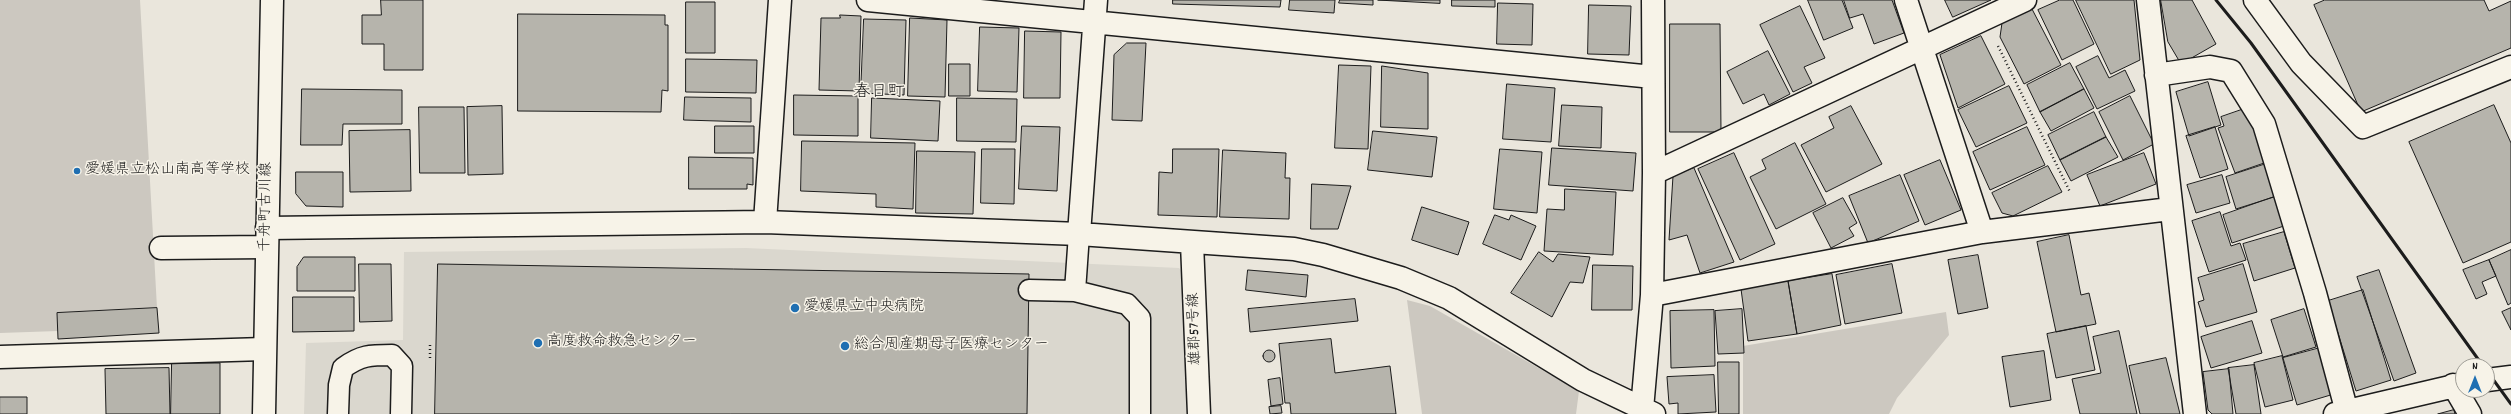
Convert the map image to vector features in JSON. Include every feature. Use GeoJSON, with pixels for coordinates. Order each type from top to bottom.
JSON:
{"type":"FeatureCollection","features":[{"type":"Feature","properties":{"kind":"street","name":"千舟町古川線"},"geometry":{"type":"LineString","coordinates":[[264,414],[264,348],[272,0]]}},
{"type":"Feature","properties":{"kind":"street"},"geometry":{"type":"LineString","coordinates":[[764,222],[780,0]]}},
{"type":"Feature","properties":{"kind":"street"},"geometry":{"type":"LineString","coordinates":[[868,0],[1653,77]]}},
{"type":"Feature","properties":{"kind":"street"},"geometry":{"type":"LineString","coordinates":[[1079,234],[1096,0]]}},
{"type":"Feature","properties":{"kind":"street"},"geometry":{"type":"LineString","coordinates":[[161,248],[267,237],[764,222],[1079,234],[1294,249],[1323,255],[1401,278],[1449,298],[1583,380],[1648,412],[1654,173],[1653,0]]}},
{"type":"Feature","properties":{"kind":"street"},"geometry":{"type":"LineString","coordinates":[[1906,0],[1982,232]]}},
{"type":"Feature","properties":{"kind":"street"},"geometry":{"type":"LineString","coordinates":[[1654,173],[1921,47],[2025,0]]}},
{"type":"Feature","properties":{"kind":"street"},"geometry":{"type":"LineString","coordinates":[[2148,0],[2170,209],[2195,414]]}},
{"type":"Feature","properties":{"kind":"street"},"geometry":{"type":"LineString","coordinates":[[2255,0],[2300,63],[2364,127],[2511,67]]}},
{"type":"Feature","properties":{"kind":"street"},"geometry":{"type":"LineString","coordinates":[[2156,75],[2210,67],[2231,71],[2264,124],[2315,293],[2341,413],[2455,386]]}},
{"type":"Feature","properties":{"kind":"street"},"geometry":{"type":"LineString","coordinates":[[1652,295],[1982,232],[2170,209]]}},
{"type":"Feature","properties":{"kind":"street","name":"雄郡57号線"},"geometry":{"type":"LineString","coordinates":[[1192,243],[1199,414]]}},
{"type":"Feature","properties":{"kind":"street"},"geometry":{"type":"LineString","coordinates":[[0,357],[264,348]]}},
{"type":"Feature","properties":{"kind":"street"},"geometry":{"type":"LineString","coordinates":[[2495,379],[2511,377]]}},
{"type":"Feature","properties":{"kind":"street"},"geometry":{"type":"LineString","coordinates":[[2463,398],[2470,414]]}},
{"type":"Feature","properties":{"kind":"lane"},"geometry":{"type":"LineString","coordinates":[[1075,291],[1079,234]]}},
{"type":"Feature","properties":{"kind":"lane"},"geometry":{"type":"LineString","coordinates":[[1029,290],[1075,291],[1126,304],[1140,318],[1140,414]]}},
{"type":"Feature","properties":{"kind":"lane"},"geometry":{"type":"LineString","coordinates":[[338,414],[339,385],[343,368],[356,358],[368,355],[392,355],[402,366],[401,414]]}},
{"type":"Feature","properties":{"kind":"path"},"geometry":{"type":"LineString","coordinates":[[1984,18],[2084,220]]}},
{"type":"Feature","properties":{"kind":"shaded area","name":"愛媛県立松山南高等学校"},"geometry":{"type":"Polygon","coordinates":[[[0,0],[140,0],[157,308],[57,313],[58,331],[0,333],[0,0]]]}},
{"type":"Feature","properties":{"kind":"shaded area","name":"愛媛県立中央病院"},"geometry":{"type":"Polygon","coordinates":[[[746,248],[1179,268],[1186,276],[1188,414],[304,414],[306,343],[403,340],[404,252],[746,248]]]}},
{"type":"Feature","properties":{"kind":"shaded area"},"geometry":{"type":"Polygon","coordinates":[[[1407,300],[1430,306],[1579,391],[1576,414],[1422,414],[1407,300]]]}},
{"type":"Feature","properties":{"kind":"shaded area"},"geometry":{"type":"Polygon","coordinates":[[[1946,312],[1949,335],[1897,398],[1889,414],[1743,414],[1743,346],[1946,312]]]}},
{"type":"Feature","properties":{"kind":"building"},"geometry":{"type":"Polygon","coordinates":[[[381,0],[423,0],[423,70],[384,70],[384,44],[362,44],[362,15],[381,15],[381,0]]]}},
{"type":"Feature","properties":{"kind":"building"},"geometry":{"type":"Polygon","coordinates":[[[1173,0],[1281,0],[1280,7],[1173,4],[1173,0]]]}},
{"type":"Feature","properties":{"kind":"building"},"geometry":{"type":"Polygon","coordinates":[[[1290,0],[1335,0],[1334,13],[1289,10],[1290,0]]]}},
{"type":"Feature","properties":{"kind":"building"},"geometry":{"type":"Polygon","coordinates":[[[1340,0],[1373,0],[1373,5],[1339,3],[1340,0]]]}},
{"type":"Feature","properties":{"kind":"building"},"geometry":{"type":"Polygon","coordinates":[[[1378,0],[1440,0],[1440,3],[1378,0]]]}},
{"type":"Feature","properties":{"kind":"building"},"geometry":{"type":"Polygon","coordinates":[[[1452,0],[1495,0],[1495,7],[1452,6],[1452,0]]]}},
{"type":"Feature","properties":{"kind":"building"},"geometry":{"type":"Polygon","coordinates":[[[1808,0],[1842,0],[1853,28],[1824,40],[1808,0]]]}},
{"type":"Feature","properties":{"kind":"building"},"geometry":{"type":"Polygon","coordinates":[[[1844,0],[1892,0],[1904,33],[1874,44],[1863,14],[1850,18],[1844,0]]]}},
{"type":"Feature","properties":{"kind":"building"},"geometry":{"type":"Polygon","coordinates":[[[1945,0],[1991,0],[1953,17],[1945,0]]]}},
{"type":"Feature","properties":{"kind":"building"},"geometry":{"type":"Polygon","coordinates":[[[2060,0],[2073,0],[2094,44],[2062,60],[2038,10],[2060,0]]]}},
{"type":"Feature","properties":{"kind":"building"},"geometry":{"type":"Polygon","coordinates":[[[2076,0],[2134,0],[2140,60],[2111,74],[2076,0]]]}},
{"type":"Feature","properties":{"kind":"building"},"geometry":{"type":"Polygon","coordinates":[[[2161,0],[2192,0],[2216,44],[2181,64],[2168,42],[2161,0]]]}},
{"type":"Feature","properties":{"kind":"building"},"geometry":{"type":"Polygon","coordinates":[[[2325,0],[2484,0],[2489,11],[2511,1],[2511,48],[2361,112],[2314,5],[2325,0]]]}},
{"type":"Feature","properties":{"kind":"building"},"geometry":{"type":"Polygon","coordinates":[[[686,2],[715,2],[715,53],[686,53],[686,2]]]}},
{"type":"Feature","properties":{"kind":"building"},"geometry":{"type":"Polygon","coordinates":[[[1498,3],[1533,4],[1532,45],[1497,44],[1498,3]]]}},
{"type":"Feature","properties":{"kind":"building"},"geometry":{"type":"Polygon","coordinates":[[[1589,5],[1631,6],[1629,55],[1588,54],[1589,5]]]}},
{"type":"Feature","properties":{"kind":"building"},"geometry":{"type":"Polygon","coordinates":[[[1800,6],[1825,58],[1804,67],[1812,83],[1793,92],[1760,25],[1800,6]]]}},
{"type":"Feature","properties":{"kind":"building"},"geometry":{"type":"Polygon","coordinates":[[[2032,9],[2061,65],[2024,84],[2000,37],[2002,23],[2032,9]]]}},
{"type":"Feature","properties":{"kind":"building"},"geometry":{"type":"Polygon","coordinates":[[[518,14],[665,15],[665,25],[668,25],[668,91],[662,90],[661,112],[518,111],[518,14]]]}},
{"type":"Feature","properties":{"kind":"building"},"geometry":{"type":"Polygon","coordinates":[[[840,15],[861,16],[859,91],[819,90],[821,18],[840,18],[840,15]]]}},
{"type":"Feature","properties":{"kind":"building"},"geometry":{"type":"Polygon","coordinates":[[[910,18],[947,20],[945,97],[908,96],[910,18]]]}},
{"type":"Feature","properties":{"kind":"building"},"geometry":{"type":"Polygon","coordinates":[[[864,19],[906,20],[904,95],[861,93],[864,19]]]}},
{"type":"Feature","properties":{"kind":"building"},"geometry":{"type":"Polygon","coordinates":[[[1670,24],[1720,24],[1721,132],[1670,132],[1670,24]]]}},
{"type":"Feature","properties":{"kind":"building"},"geometry":{"type":"Polygon","coordinates":[[[980,27],[1019,28],[1017,92],[978,91],[980,27]]]}},
{"type":"Feature","properties":{"kind":"building"},"geometry":{"type":"Polygon","coordinates":[[[1025,31],[1061,32],[1060,98],[1024,98],[1025,31]]]}},
{"type":"Feature","properties":{"kind":"building"},"geometry":{"type":"Polygon","coordinates":[[[1981,36],[2005,84],[1958,108],[1940,55],[1981,36]]]}},
{"type":"Feature","properties":{"kind":"building"},"geometry":{"type":"Polygon","coordinates":[[[1127,43],[1146,43],[1142,121],[1112,120],[1114,55],[1127,43]]]}},
{"type":"Feature","properties":{"kind":"building"},"geometry":{"type":"Polygon","coordinates":[[[1768,51],[1790,94],[1769,105],[1764,94],[1743,104],[1727,72],[1768,51]]]}},
{"type":"Feature","properties":{"kind":"building"},"geometry":{"type":"Polygon","coordinates":[[[2098,56],[2109,78],[2125,70],[2135,91],[2097,109],[2076,67],[2098,56]]]}},
{"type":"Feature","properties":{"kind":"building"},"geometry":{"type":"Polygon","coordinates":[[[686,59],[757,60],[756,93],[686,92],[686,59]]]}},
{"type":"Feature","properties":{"kind":"building"},"geometry":{"type":"Polygon","coordinates":[[[2070,63],[2084,89],[2040,112],[2027,85],[2070,63]]]}},
{"type":"Feature","properties":{"kind":"building"},"geometry":{"type":"Polygon","coordinates":[[[949,64],[970,64],[970,96],[949,96],[949,64]]]}},
{"type":"Feature","properties":{"kind":"building"},"geometry":{"type":"Polygon","coordinates":[[[1339,65],[1371,66],[1368,149],[1335,148],[1339,65]]]}},
{"type":"Feature","properties":{"kind":"building"},"geometry":{"type":"Polygon","coordinates":[[[1382,66],[1428,73],[1428,129],[1381,127],[1382,66]]]}},
{"type":"Feature","properties":{"kind":"building"},"geometry":{"type":"Polygon","coordinates":[[[2208,82],[2221,125],[2189,136],[2176,92],[2208,82]]]}},
{"type":"Feature","properties":{"kind":"building"},"geometry":{"type":"Polygon","coordinates":[[[1507,84],[1555,88],[1551,142],[1503,139],[1507,84]]]}},
{"type":"Feature","properties":{"kind":"building"},"geometry":{"type":"Polygon","coordinates":[[[2009,86],[2027,123],[1976,147],[1958,110],[2009,86]]]}},
{"type":"Feature","properties":{"kind":"building"},"geometry":{"type":"Polygon","coordinates":[[[302,89],[402,90],[402,124],[343,124],[342,145],[301,145],[302,89]]]}},
{"type":"Feature","properties":{"kind":"building"},"geometry":{"type":"Polygon","coordinates":[[[2084,89],[2094,108],[2051,131],[2040,112],[2084,89]]]}},
{"type":"Feature","properties":{"kind":"building"},"geometry":{"type":"Polygon","coordinates":[[[794,95],[858,96],[858,136],[794,135],[794,95]]]}},
{"type":"Feature","properties":{"kind":"building"},"geometry":{"type":"Polygon","coordinates":[[[2130,96],[2154,144],[2123,160],[2099,112],[2130,96]]]}},
{"type":"Feature","properties":{"kind":"building"},"geometry":{"type":"Polygon","coordinates":[[[685,97],[751,98],[751,122],[684,120],[685,97]]]}},
{"type":"Feature","properties":{"kind":"building"},"geometry":{"type":"Polygon","coordinates":[[[872,98],[940,101],[938,141],[871,138],[872,98]]]}},
{"type":"Feature","properties":{"kind":"building"},"geometry":{"type":"Polygon","coordinates":[[[957,98],[1017,99],[1016,142],[957,141],[957,98]]]}},
{"type":"Feature","properties":{"kind":"building"},"geometry":{"type":"Polygon","coordinates":[[[1562,105],[1602,107],[1601,148],[1559,146],[1562,105]]]}},
{"type":"Feature","properties":{"kind":"building"},"geometry":{"type":"Polygon","coordinates":[[[2494,105],[2511,143],[2511,242],[2463,263],[2409,142],[2494,105]]]}},
{"type":"Feature","properties":{"kind":"building"},"geometry":{"type":"Polygon","coordinates":[[[502,106],[503,174],[468,175],[467,107],[502,106]]]}},
{"type":"Feature","properties":{"kind":"building"},"geometry":{"type":"Polygon","coordinates":[[[1851,106],[1882,164],[1826,192],[1801,145],[1834,128],[1829,117],[1851,106]]]}},
{"type":"Feature","properties":{"kind":"building"},"geometry":{"type":"Polygon","coordinates":[[[419,107],[464,107],[465,173],[420,173],[419,107]]]}},
{"type":"Feature","properties":{"kind":"building"},"geometry":{"type":"Polygon","coordinates":[[[2247,108],[2270,161],[2235,173],[2218,128],[2224,126],[2221,117],[2247,108]]]}},
{"type":"Feature","properties":{"kind":"building"},"geometry":{"type":"Polygon","coordinates":[[[2094,112],[2106,137],[2060,160],[2048,135],[2094,112]]]}},
{"type":"Feature","properties":{"kind":"building"},"geometry":{"type":"Polygon","coordinates":[[[715,126],[754,126],[754,153],[715,153],[715,126]]]}},
{"type":"Feature","properties":{"kind":"building"},"geometry":{"type":"Polygon","coordinates":[[[1022,126],[1060,127],[1057,191],[1019,189],[1022,126]]]}},
{"type":"Feature","properties":{"kind":"building"},"geometry":{"type":"Polygon","coordinates":[[[2027,127],[2045,165],[1990,190],[1973,152],[2027,127]]]}},
{"type":"Feature","properties":{"kind":"building"},"geometry":{"type":"Polygon","coordinates":[[[2215,127],[2228,169],[2200,178],[2186,136],[2215,127]]]}},
{"type":"Feature","properties":{"kind":"building"},"geometry":{"type":"Polygon","coordinates":[[[410,130],[411,191],[350,192],[349,131],[410,130]]]}},
{"type":"Feature","properties":{"kind":"building"},"geometry":{"type":"Polygon","coordinates":[[[1373,131],[1437,137],[1432,177],[1368,170],[1373,131]]]}},
{"type":"Feature","properties":{"kind":"building"},"geometry":{"type":"Polygon","coordinates":[[[2106,137],[2118,157],[2071,181],[2060,160],[2106,137]]]}},
{"type":"Feature","properties":{"kind":"building"},"geometry":{"type":"Polygon","coordinates":[[[802,141],[915,143],[913,209],[876,207],[876,194],[801,191],[802,141]]]}},
{"type":"Feature","properties":{"kind":"building"},"geometry":{"type":"Polygon","coordinates":[[[1795,143],[1826,204],[1776,229],[1750,177],[1766,169],[1762,160],[1795,143]]]}},
{"type":"Feature","properties":{"kind":"building"},"geometry":{"type":"Polygon","coordinates":[[[1552,148],[1636,153],[1633,191],[1549,185],[1552,148]]]}},
{"type":"Feature","properties":{"kind":"building"},"geometry":{"type":"Polygon","coordinates":[[[982,149],[1015,149],[1014,204],[981,203],[982,149]]]}},
{"type":"Feature","properties":{"kind":"building"},"geometry":{"type":"Polygon","coordinates":[[[1173,149],[1219,149],[1217,217],[1158,215],[1159,172],[1172,173],[1173,149]]]}},
{"type":"Feature","properties":{"kind":"building"},"geometry":{"type":"Polygon","coordinates":[[[1500,149],[1542,152],[1537,213],[1494,209],[1500,149]]]}},
{"type":"Feature","properties":{"kind":"building"},"geometry":{"type":"Polygon","coordinates":[[[1223,150],[1286,153],[1285,178],[1290,178],[1289,219],[1220,217],[1223,150]]]}},
{"type":"Feature","properties":{"kind":"building"},"geometry":{"type":"Polygon","coordinates":[[[917,151],[975,152],[973,214],[916,213],[917,151]]]}},
{"type":"Feature","properties":{"kind":"building"},"geometry":{"type":"Polygon","coordinates":[[[1734,153],[1775,244],[1740,260],[1698,169],[1734,153]]]}},
{"type":"Feature","properties":{"kind":"building"},"geometry":{"type":"Polygon","coordinates":[[[2144,153],[2156,184],[2100,206],[2087,175],[2144,153]]]}},
{"type":"Feature","properties":{"kind":"building"},"geometry":{"type":"Polygon","coordinates":[[[689,157],[753,158],[753,185],[747,184],[747,189],[689,189],[689,157]]]}},
{"type":"Feature","properties":{"kind":"building"},"geometry":{"type":"Polygon","coordinates":[[[1940,160],[1961,210],[1925,225],[1904,175],[1940,160]]]}},
{"type":"Feature","properties":{"kind":"building"},"geometry":{"type":"Polygon","coordinates":[[[2266,164],[2277,196],[2236,209],[2226,177],[2266,164]]]}},
{"type":"Feature","properties":{"kind":"building"},"geometry":{"type":"Polygon","coordinates":[[[2048,166],[2062,192],[2013,216],[2002,213],[1992,193],[2048,166]]]}},
{"type":"Feature","properties":{"kind":"building"},"geometry":{"type":"Polygon","coordinates":[[[1694,168],[1734,262],[1700,273],[1687,235],[1669,240],[1673,176],[1694,168]]]}},
{"type":"Feature","properties":{"kind":"building"},"geometry":{"type":"Polygon","coordinates":[[[296,172],[343,172],[343,207],[306,206],[296,194],[296,172]]]}},
{"type":"Feature","properties":{"kind":"building"},"geometry":{"type":"Polygon","coordinates":[[[1900,175],[1919,221],[1868,243],[1849,196],[1900,175]]]}},
{"type":"Feature","properties":{"kind":"building"},"geometry":{"type":"Polygon","coordinates":[[[2222,175],[2230,203],[2196,213],[2187,185],[2222,175]]]}},
{"type":"Feature","properties":{"kind":"building"},"geometry":{"type":"Polygon","coordinates":[[[1312,184],[1351,186],[1338,229],[1311,229],[1312,184]]]}},
{"type":"Feature","properties":{"kind":"building"},"geometry":{"type":"Polygon","coordinates":[[[1565,189],[1616,192],[1613,255],[1544,251],[1547,209],[1564,210],[1565,189]]]}},
{"type":"Feature","properties":{"kind":"building"},"geometry":{"type":"Polygon","coordinates":[[[2277,196],[2287,225],[2232,243],[2223,215],[2277,196]]]}},
{"type":"Feature","properties":{"kind":"building"},"geometry":{"type":"Polygon","coordinates":[[[1843,198],[1857,223],[1849,228],[1854,236],[1831,248],[1813,213],[1843,198]]]}},
{"type":"Feature","properties":{"kind":"building"},"geometry":{"type":"Polygon","coordinates":[[[1422,207],[1469,222],[1458,255],[1412,240],[1422,207]]]}},
{"type":"Feature","properties":{"kind":"building"},"geometry":{"type":"Polygon","coordinates":[[[2220,212],[2231,246],[2240,243],[2246,260],[2209,272],[2192,221],[2220,212]]]}},
{"type":"Feature","properties":{"kind":"building"},"geometry":{"type":"Polygon","coordinates":[[[1495,215],[1509,220],[1511,215],[1536,226],[1521,260],[1483,244],[1495,215]]]}},
{"type":"Feature","properties":{"kind":"building"},"geometry":{"type":"Polygon","coordinates":[[[2284,232],[2295,268],[2254,281],[2243,244],[2284,232]]]}},
{"type":"Feature","properties":{"kind":"building"},"geometry":{"type":"Polygon","coordinates":[[[2069,235],[2081,295],[2089,293],[2096,324],[2056,332],[2037,242],[2069,235]]]}},
{"type":"Feature","properties":{"kind":"building"},"geometry":{"type":"Polygon","coordinates":[[[2511,250],[2511,303],[2508,305],[2489,260],[2511,250]]]}},
{"type":"Feature","properties":{"kind":"building"},"geometry":{"type":"Polygon","coordinates":[[[1539,252],[1553,262],[1558,254],[1590,257],[1583,283],[1570,282],[1552,317],[1511,293],[1539,252]]]}},
{"type":"Feature","properties":{"kind":"building"},"geometry":{"type":"Polygon","coordinates":[[[1978,255],[1988,308],[1958,314],[1948,260],[1978,255]]]}},
{"type":"Feature","properties":{"kind":"building"},"geometry":{"type":"Polygon","coordinates":[[[304,257],[355,257],[355,291],[297,291],[297,267],[304,257]]]}},
{"type":"Feature","properties":{"kind":"building"},"geometry":{"type":"Polygon","coordinates":[[[2489,260],[2496,276],[2482,282],[2487,294],[2476,299],[2463,270],[2489,260]]]}},
{"type":"Feature","properties":{"kind":"building"},"geometry":{"type":"Polygon","coordinates":[[[359,264],[391,264],[392,321],[360,322],[359,264]]]}},
{"type":"Feature","properties":{"kind":"building","name":"愛媛県立中央病院"},"geometry":{"type":"Polygon","coordinates":[[[438,264],[1029,274],[1027,414],[435,414],[438,264]]]}},
{"type":"Feature","properties":{"kind":"building"},"geometry":{"type":"Polygon","coordinates":[[[1892,264],[1902,313],[1845,324],[1836,275],[1892,264]]]}},
{"type":"Feature","properties":{"kind":"building"},"geometry":{"type":"Polygon","coordinates":[[[2243,264],[2257,312],[2206,327],[2198,302],[2204,300],[2198,278],[2243,264]]]}},
{"type":"Feature","properties":{"kind":"building"},"geometry":{"type":"Polygon","coordinates":[[[1593,265],[1633,266],[1632,310],[1592,310],[1593,265]]]}},
{"type":"Feature","properties":{"kind":"building"},"geometry":{"type":"Polygon","coordinates":[[[1248,270],[1308,275],[1306,297],[1246,290],[1248,270]]]}},
{"type":"Feature","properties":{"kind":"building"},"geometry":{"type":"Polygon","coordinates":[[[2379,270],[2416,373],[2394,381],[2357,277],[2379,270]]]}},
{"type":"Feature","properties":{"kind":"building"},"geometry":{"type":"Polygon","coordinates":[[[1832,274],[1841,325],[1797,334],[1788,281],[1832,274]]]}},
{"type":"Feature","properties":{"kind":"building"},"geometry":{"type":"Polygon","coordinates":[[[1788,281],[1797,334],[1748,341],[1741,289],[1788,281]]]}},
{"type":"Feature","properties":{"kind":"building"},"geometry":{"type":"Polygon","coordinates":[[[2363,290],[2391,380],[2356,391],[2328,301],[2363,290]]]}},
{"type":"Feature","properties":{"kind":"building"},"geometry":{"type":"Polygon","coordinates":[[[293,297],[354,297],[354,331],[293,332],[293,297]]]}},
{"type":"Feature","properties":{"kind":"building"},"geometry":{"type":"Polygon","coordinates":[[[1355,299],[1358,321],[1250,332],[1248,309],[1355,299]]]}},
{"type":"Feature","properties":{"kind":"building"},"geometry":{"type":"Polygon","coordinates":[[[157,308],[159,333],[58,339],[57,313],[157,308]]]}},
{"type":"Feature","properties":{"kind":"building"},"geometry":{"type":"Polygon","coordinates":[[[2511,308],[2511,330],[2502,312],[2511,308]]]}},
{"type":"Feature","properties":{"kind":"building"},"geometry":{"type":"Polygon","coordinates":[[[1742,309],[1744,353],[1718,354],[1715,311],[1742,309]]]}},
{"type":"Feature","properties":{"kind":"building"},"geometry":{"type":"Polygon","coordinates":[[[2304,309],[2316,347],[2283,357],[2271,320],[2304,309]]]}},
{"type":"Feature","properties":{"kind":"building"},"geometry":{"type":"Polygon","coordinates":[[[1714,310],[1715,366],[1671,368],[1670,311],[1714,310]]]}},
{"type":"Feature","properties":{"kind":"building"},"geometry":{"type":"Polygon","coordinates":[[[2252,321],[2262,353],[2211,368],[2201,337],[2252,321]]]}},
{"type":"Feature","properties":{"kind":"building"},"geometry":{"type":"Polygon","coordinates":[[[2086,326],[2095,370],[2056,378],[2047,334],[2086,326]]]}},
{"type":"Feature","properties":{"kind":"building"},"geometry":{"type":"Polygon","coordinates":[[[2119,331],[2137,414],[2080,414],[2072,379],[2101,373],[2093,337],[2119,331]]]}},
{"type":"Feature","properties":{"kind":"building"},"geometry":{"type":"Polygon","coordinates":[[[1331,339],[1335,373],[1390,366],[1396,414],[1291,414],[1290,403],[1285,403],[1279,344],[1331,339]]]}},
{"type":"Feature","properties":{"kind":"building"},"geometry":{"type":"Polygon","coordinates":[[[2320,348],[2334,394],[2297,405],[2283,358],[2320,348]]]}},
{"type":"Feature","properties":{"kind":"building"},"geometry":{"type":"Polygon","coordinates":[[[1267,350],[1271,350],[1275,356],[1271,362],[1267,362],[1263,358],[1263,354],[1267,350]]]}},
{"type":"Feature","properties":{"kind":"building"},"geometry":{"type":"Polygon","coordinates":[[[2044,351],[2051,400],[2010,407],[2002,357],[2044,351]]]}},
{"type":"Feature","properties":{"kind":"building"},"geometry":{"type":"Polygon","coordinates":[[[2282,356],[2293,400],[2265,407],[2254,363],[2282,356]]]}},
{"type":"Feature","properties":{"kind":"building"},"geometry":{"type":"Polygon","coordinates":[[[2166,358],[2180,414],[2140,414],[2129,366],[2166,358]]]}},
{"type":"Feature","properties":{"kind":"building"},"geometry":{"type":"Polygon","coordinates":[[[1718,362],[1739,362],[1739,414],[1719,414],[1718,362]]]}},
{"type":"Feature","properties":{"kind":"building"},"geometry":{"type":"Polygon","coordinates":[[[172,363],[220,363],[220,414],[171,414],[172,363]]]}},
{"type":"Feature","properties":{"kind":"building"},"geometry":{"type":"Polygon","coordinates":[[[2254,365],[2261,414],[2236,414],[2228,368],[2254,365]]]}},
{"type":"Feature","properties":{"kind":"building"},"geometry":{"type":"Polygon","coordinates":[[[169,368],[170,414],[106,414],[105,369],[169,368]]]}},
{"type":"Feature","properties":{"kind":"building"},"geometry":{"type":"Polygon","coordinates":[[[2229,369],[2233,414],[2212,414],[2208,410],[2203,372],[2229,369]]]}},
{"type":"Feature","properties":{"kind":"building"},"geometry":{"type":"Polygon","coordinates":[[[1714,375],[1716,412],[1678,414],[1678,403],[1669,404],[1667,377],[1714,375]]]}},
{"type":"Feature","properties":{"kind":"building"},"geometry":{"type":"Polygon","coordinates":[[[1280,378],[1283,404],[1271,406],[1268,380],[1280,378]]]}},
{"type":"Feature","properties":{"kind":"building"},"geometry":{"type":"Polygon","coordinates":[[[0,397],[27,397],[27,414],[0,414],[0,397]]]}},
{"type":"Feature","properties":{"kind":"building"},"geometry":{"type":"Polygon","coordinates":[[[1281,406],[1282,413],[1270,414],[1269,407],[1281,406]]]}},
{"type":"Feature","properties":{"kind":"building"},"geometry":{"type":"Polygon","coordinates":[[[2454,410],[2455,414],[2438,414],[2454,410]]]}},
{"type":"Feature","properties":{"kind":"railway"},"geometry":{"type":"LineString","coordinates":[[2216,0],[2251,43],[2477,358]]}},
{"type":"Feature","properties":{"kind":"railway"},"geometry":{"type":"LineString","coordinates":[[2495,382],[2511,404]]}},
{"type":"Feature","properties":{"kind":"place","name":"愛媛県立松山南高等学校"},"geometry":{"type":"Point","coordinates":[77,171]}},
{"type":"Feature","properties":{"kind":"place","name":"愛媛県立中央病院"},"geometry":{"type":"Point","coordinates":[795,308]}},
{"type":"Feature","properties":{"kind":"place","name":"高度救命救急センター"},"geometry":{"type":"Point","coordinates":[538,343]}},
{"type":"Feature","properties":{"kind":"place","name":"総合周産期母子医療センター"},"geometry":{"type":"Point","coordinates":[845,346]}},
{"type":"Feature","properties":{"kind":"district","name":"春日町"},"geometry":{"type":"Point","coordinates":[879,94]}}]}
